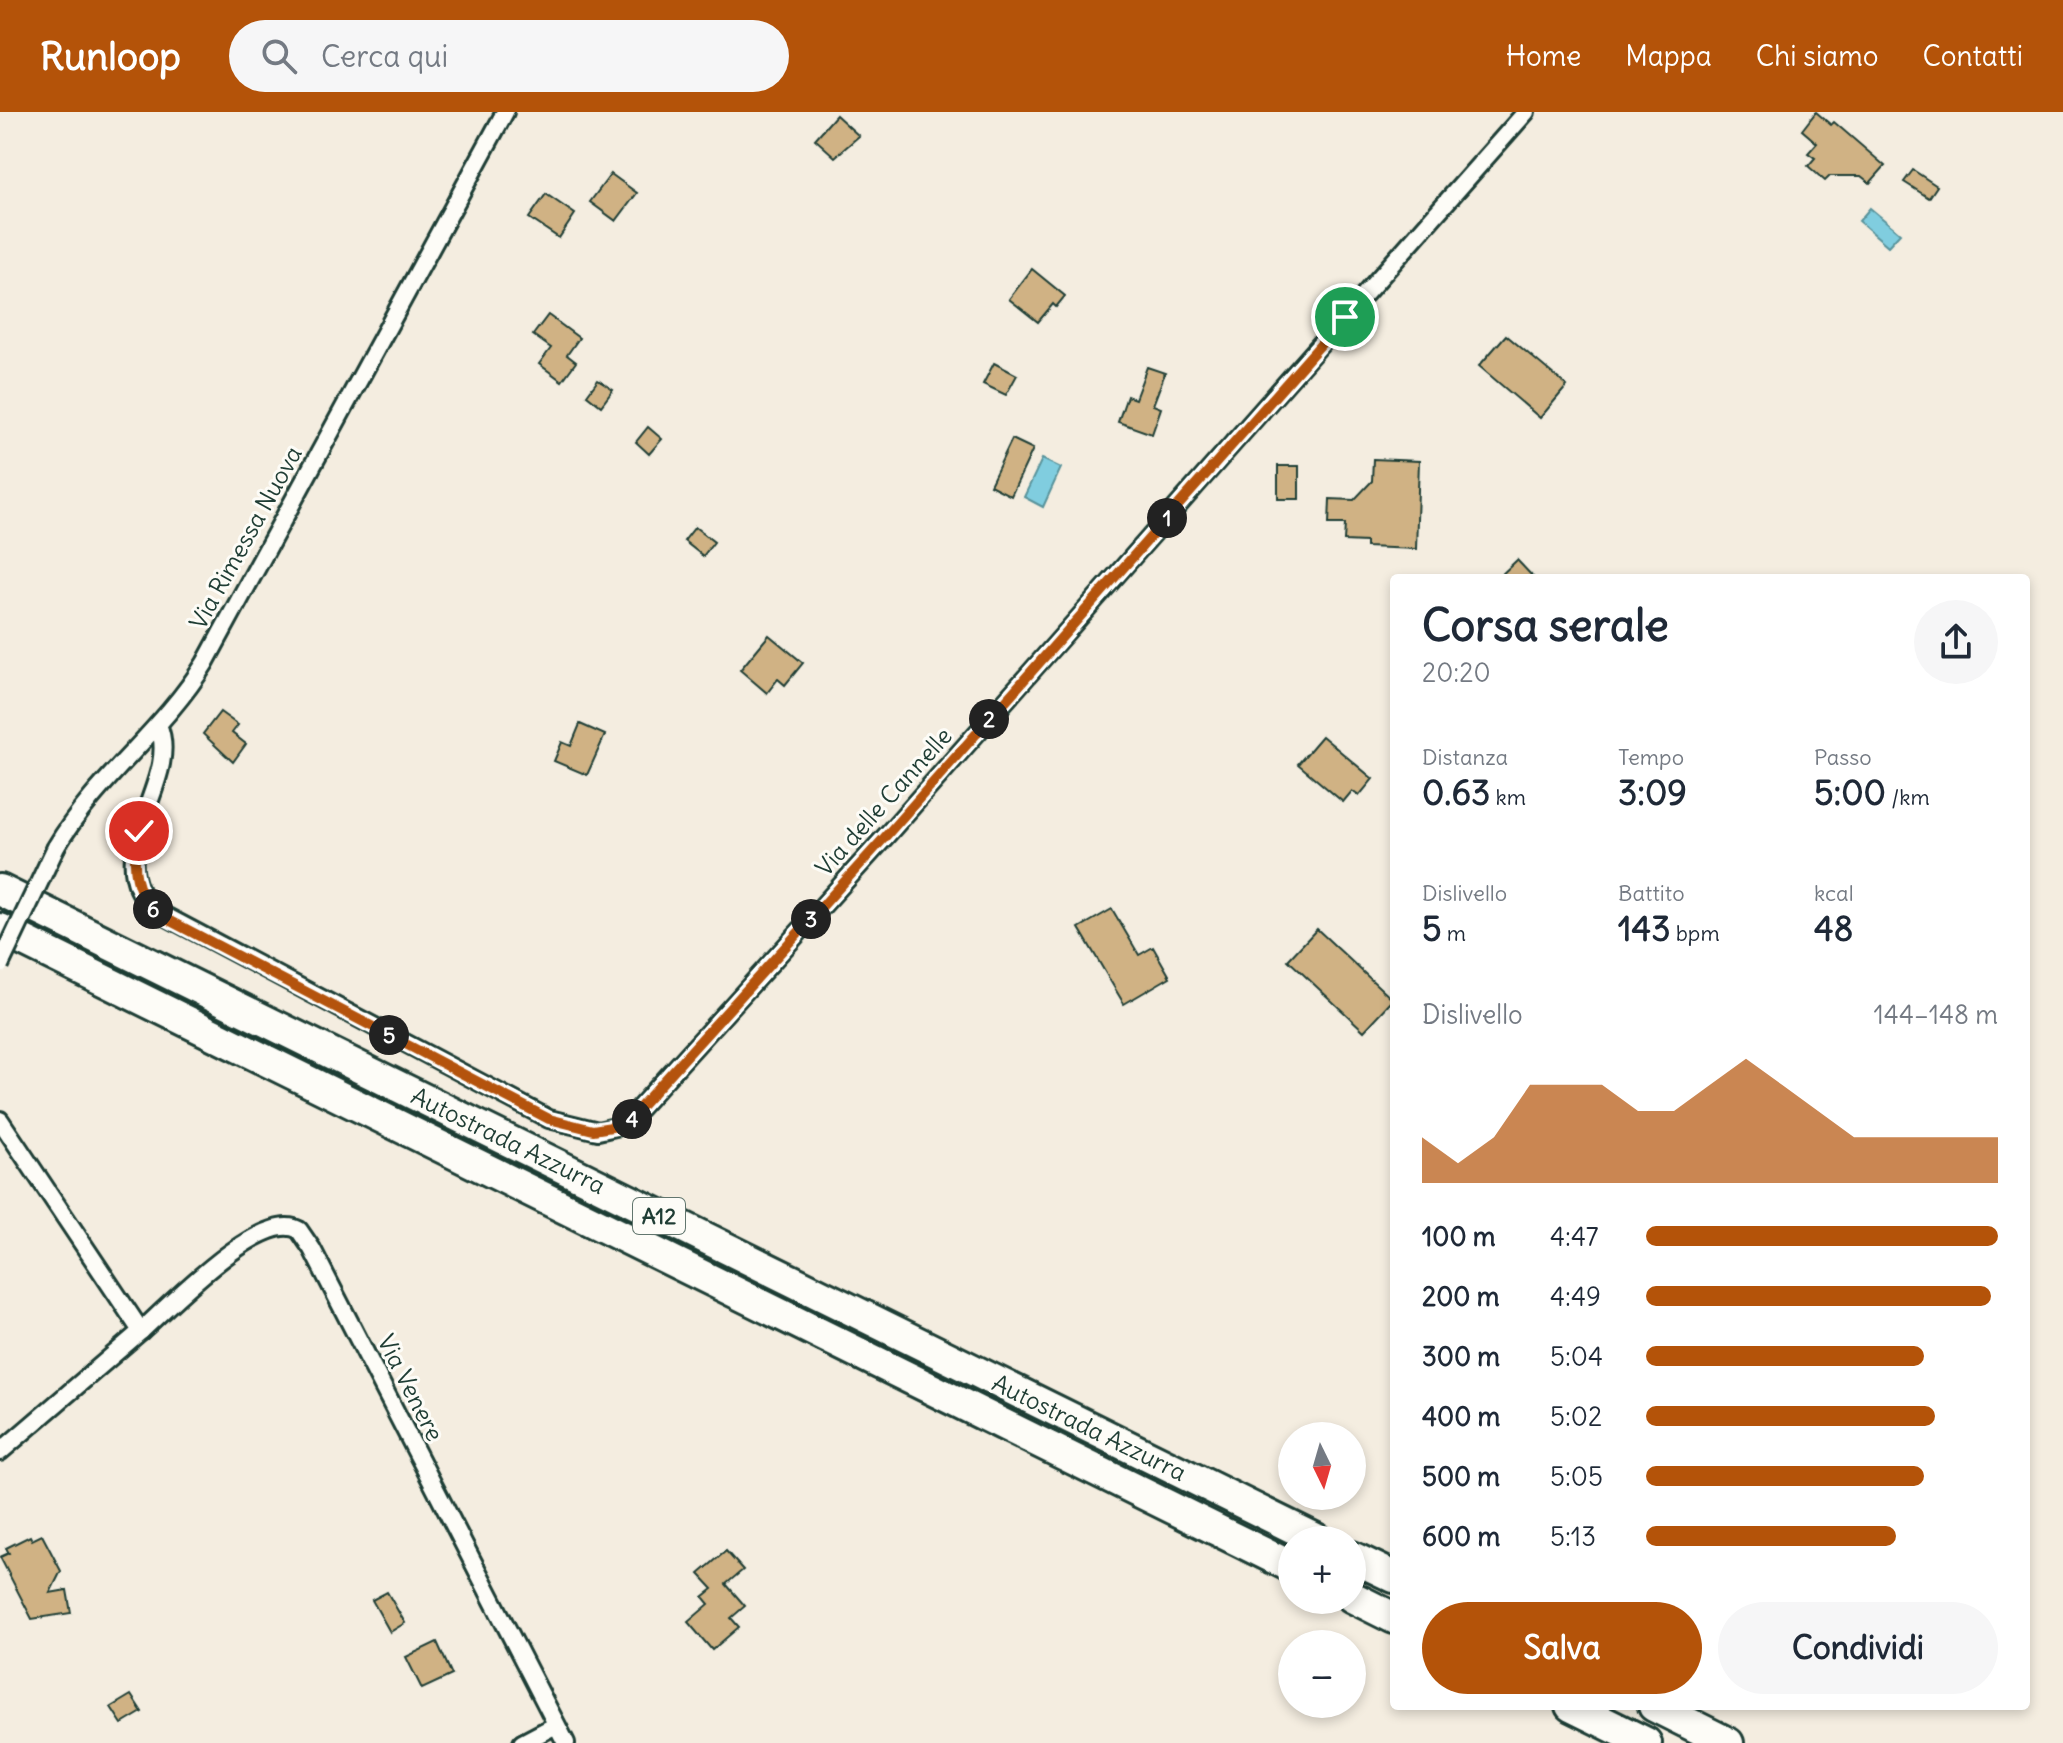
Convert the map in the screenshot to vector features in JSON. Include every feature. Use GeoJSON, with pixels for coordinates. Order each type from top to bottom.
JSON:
{"type":"FeatureCollection","features":[{"type":"Feature","properties":{"kind":"highway","name":"Autostrada Azzurra"},"geometry":{"type":"LineString","coordinates":[[0,890],[1290,1526]]}},
{"type":"Feature","properties":{"kind":"highway","name":"Autostrada Azzurra"},"geometry":{"type":"LineString","coordinates":[[0,929],[1278,1560]]}},
{"type":"Feature","properties":{"kind":"highway"},"geometry":{"type":"LineString","coordinates":[[1366,1564],[1390,1575]]}},
{"type":"Feature","properties":{"kind":"highway"},"geometry":{"type":"LineString","coordinates":[[1366,1604],[1390,1616]]}},
{"type":"Feature","properties":{"kind":"highway"},"geometry":{"type":"LineString","coordinates":[[1579,1710],[1646,1743]]}},
{"type":"Feature","properties":{"kind":"highway"},"geometry":{"type":"LineString","coordinates":[[1662,1710],[1728,1743]]}},
{"type":"Feature","properties":{"kind":"street","name":"Via Rimessa Nuova"},"geometry":{"type":"LineString","coordinates":[[0,965],[56,847],[87,800],[158,725],[205,663],[505,112]]}},
{"type":"Feature","properties":{"kind":"street","name":"Via delle Cannelle"},"geometry":{"type":"LineString","coordinates":[[158,725],[161,752],[134,853],[139,888],[154,910],[549,1119],[593,1130],[624,1125],[906,813],[1526,112]]}},
{"type":"Feature","properties":{"kind":"street"},"geometry":{"type":"LineString","coordinates":[[0,1120],[141,1331],[0,1452]]}},
{"type":"Feature","properties":{"kind":"street","name":"Via Venere"},"geometry":{"type":"LineString","coordinates":[[141,1331],[244,1242],[275,1227],[288,1225],[299,1230],[310,1244],[566,1743]]}},
{"type":"Feature","properties":{"kind":"street"},"geometry":{"type":"LineString","coordinates":[[522,1743],[556,1725]]}},
{"type":"Feature","properties":{"kind":"water"},"geometry":{"type":"Polygon","coordinates":[[[1870,208],[1900,233],[1888,246],[1859,221],[1870,208]]]}},
{"type":"Feature","properties":{"kind":"water"},"geometry":{"type":"Polygon","coordinates":[[[1042,459],[1061,468],[1043,507],[1024,497],[1042,459]]]}},
{"type":"Feature","properties":{"kind":"building"},"geometry":{"type":"Polygon","coordinates":[[[1816,112],[1831,125],[1834,122],[1885,166],[1870,183],[1861,176],[1830,176],[1825,181],[1808,166],[1815,158],[1808,153],[1817,143],[1802,130],[1816,112]]]}},
{"type":"Feature","properties":{"kind":"building"},"geometry":{"type":"Polygon","coordinates":[[[836,115],[859,136],[835,157],[815,139],[836,115]]]}},
{"type":"Feature","properties":{"kind":"building"},"geometry":{"type":"Polygon","coordinates":[[[1913,170],[1937,186],[1929,198],[1904,182],[1913,170]]]}},
{"type":"Feature","properties":{"kind":"building"},"geometry":{"type":"Polygon","coordinates":[[[611,174],[637,193],[616,221],[590,202],[611,174]]]}},
{"type":"Feature","properties":{"kind":"building"},"geometry":{"type":"Polygon","coordinates":[[[546,194],[575,214],[559,238],[529,218],[546,194]]]}},
{"type":"Feature","properties":{"kind":"building"},"geometry":{"type":"Polygon","coordinates":[[[1032,269],[1065,296],[1056,307],[1053,304],[1038,322],[1009,299],[1032,269]]]}},
{"type":"Feature","properties":{"kind":"building"},"geometry":{"type":"Polygon","coordinates":[[[548,315],[579,338],[567,355],[576,362],[562,381],[539,364],[551,348],[533,335],[548,315]]]}},
{"type":"Feature","properties":{"kind":"building"},"geometry":{"type":"Polygon","coordinates":[[[1506,335],[1567,386],[1540,418],[1479,366],[1506,335]]]}},
{"type":"Feature","properties":{"kind":"building"},"geometry":{"type":"Polygon","coordinates":[[[994,363],[1017,375],[1006,395],[983,384],[994,363]]]}},
{"type":"Feature","properties":{"kind":"building"},"geometry":{"type":"Polygon","coordinates":[[[1147,367],[1165,373],[1153,405],[1161,408],[1152,434],[1118,422],[1127,396],[1135,399],[1147,367]]]}},
{"type":"Feature","properties":{"kind":"building"},"geometry":{"type":"Polygon","coordinates":[[[598,380],[613,390],[601,406],[587,395],[598,380]]]}},
{"type":"Feature","properties":{"kind":"building"},"geometry":{"type":"Polygon","coordinates":[[[648,427],[662,439],[649,454],[636,442],[648,427]]]}},
{"type":"Feature","properties":{"kind":"building"},"geometry":{"type":"Polygon","coordinates":[[[1012,439],[1033,449],[1011,496],[990,485],[1012,439]]]}},
{"type":"Feature","properties":{"kind":"building"},"geometry":{"type":"Polygon","coordinates":[[[1373,459],[1419,461],[1416,549],[1366,547],[1366,542],[1344,541],[1345,524],[1329,524],[1330,499],[1354,500],[1372,481],[1373,459]]]}},
{"type":"Feature","properties":{"kind":"building"},"geometry":{"type":"Polygon","coordinates":[[[1278,466],[1299,466],[1299,499],[1278,499],[1278,466]]]}},
{"type":"Feature","properties":{"kind":"building"},"geometry":{"type":"Polygon","coordinates":[[[695,527],[714,542],[703,556],[684,541],[695,527]]]}},
{"type":"Feature","properties":{"kind":"building"},"geometry":{"type":"Polygon","coordinates":[[[1517,560],[1530,574],[1502,574],[1517,560]]]}},
{"type":"Feature","properties":{"kind":"building"},"geometry":{"type":"Polygon","coordinates":[[[769,635],[803,663],[785,685],[778,679],[767,693],[740,670],[769,635]]]}},
{"type":"Feature","properties":{"kind":"building"},"geometry":{"type":"Polygon","coordinates":[[[220,712],[238,725],[232,733],[246,744],[233,762],[203,734],[220,712]]]}},
{"type":"Feature","properties":{"kind":"building"},"geometry":{"type":"Polygon","coordinates":[[[580,724],[605,735],[587,775],[554,761],[562,742],[571,746],[580,724]]]}},
{"type":"Feature","properties":{"kind":"building"},"geometry":{"type":"Polygon","coordinates":[[[1322,736],[1373,779],[1359,796],[1352,791],[1343,802],[1298,764],[1322,736]]]}},
{"type":"Feature","properties":{"kind":"building"},"geometry":{"type":"Polygon","coordinates":[[[1112,909],[1139,955],[1153,947],[1170,977],[1124,1004],[1079,928],[1112,909]]]}},
{"type":"Feature","properties":{"kind":"building"},"geometry":{"type":"Polygon","coordinates":[[[1317,929],[1390,997],[1390,1003],[1364,1031],[1288,960],[1317,929]]]}},
{"type":"Feature","properties":{"kind":"building"},"geometry":{"type":"Polygon","coordinates":[[[42,1535],[61,1571],[50,1593],[67,1590],[71,1613],[32,1619],[0,1557],[9,1553],[6,1548],[30,1536],[32,1540],[42,1535]]]}},
{"type":"Feature","properties":{"kind":"building"},"geometry":{"type":"Polygon","coordinates":[[[726,1551],[743,1570],[726,1584],[745,1606],[731,1618],[739,1627],[712,1650],[688,1622],[709,1604],[703,1597],[713,1589],[699,1574],[726,1551]]]}},
{"type":"Feature","properties":{"kind":"building"},"geometry":{"type":"Polygon","coordinates":[[[387,1592],[405,1623],[390,1632],[372,1600],[387,1592]]]}},
{"type":"Feature","properties":{"kind":"building"},"geometry":{"type":"Polygon","coordinates":[[[437,1642],[452,1675],[422,1689],[406,1657],[437,1642]]]}},
{"type":"Feature","properties":{"kind":"building"},"geometry":{"type":"Polygon","coordinates":[[[131,1695],[142,1712],[122,1724],[111,1707],[131,1695]]]}},
{"type":"Feature","properties":{"kind":"route"},"geometry":{"type":"LineString","coordinates":[[139,831],[134,853],[137,882],[145,900],[163,917],[549,1119],[571,1127],[603,1131],[624,1125],[636,1116],[885,837],[1345,317]]}}]}
